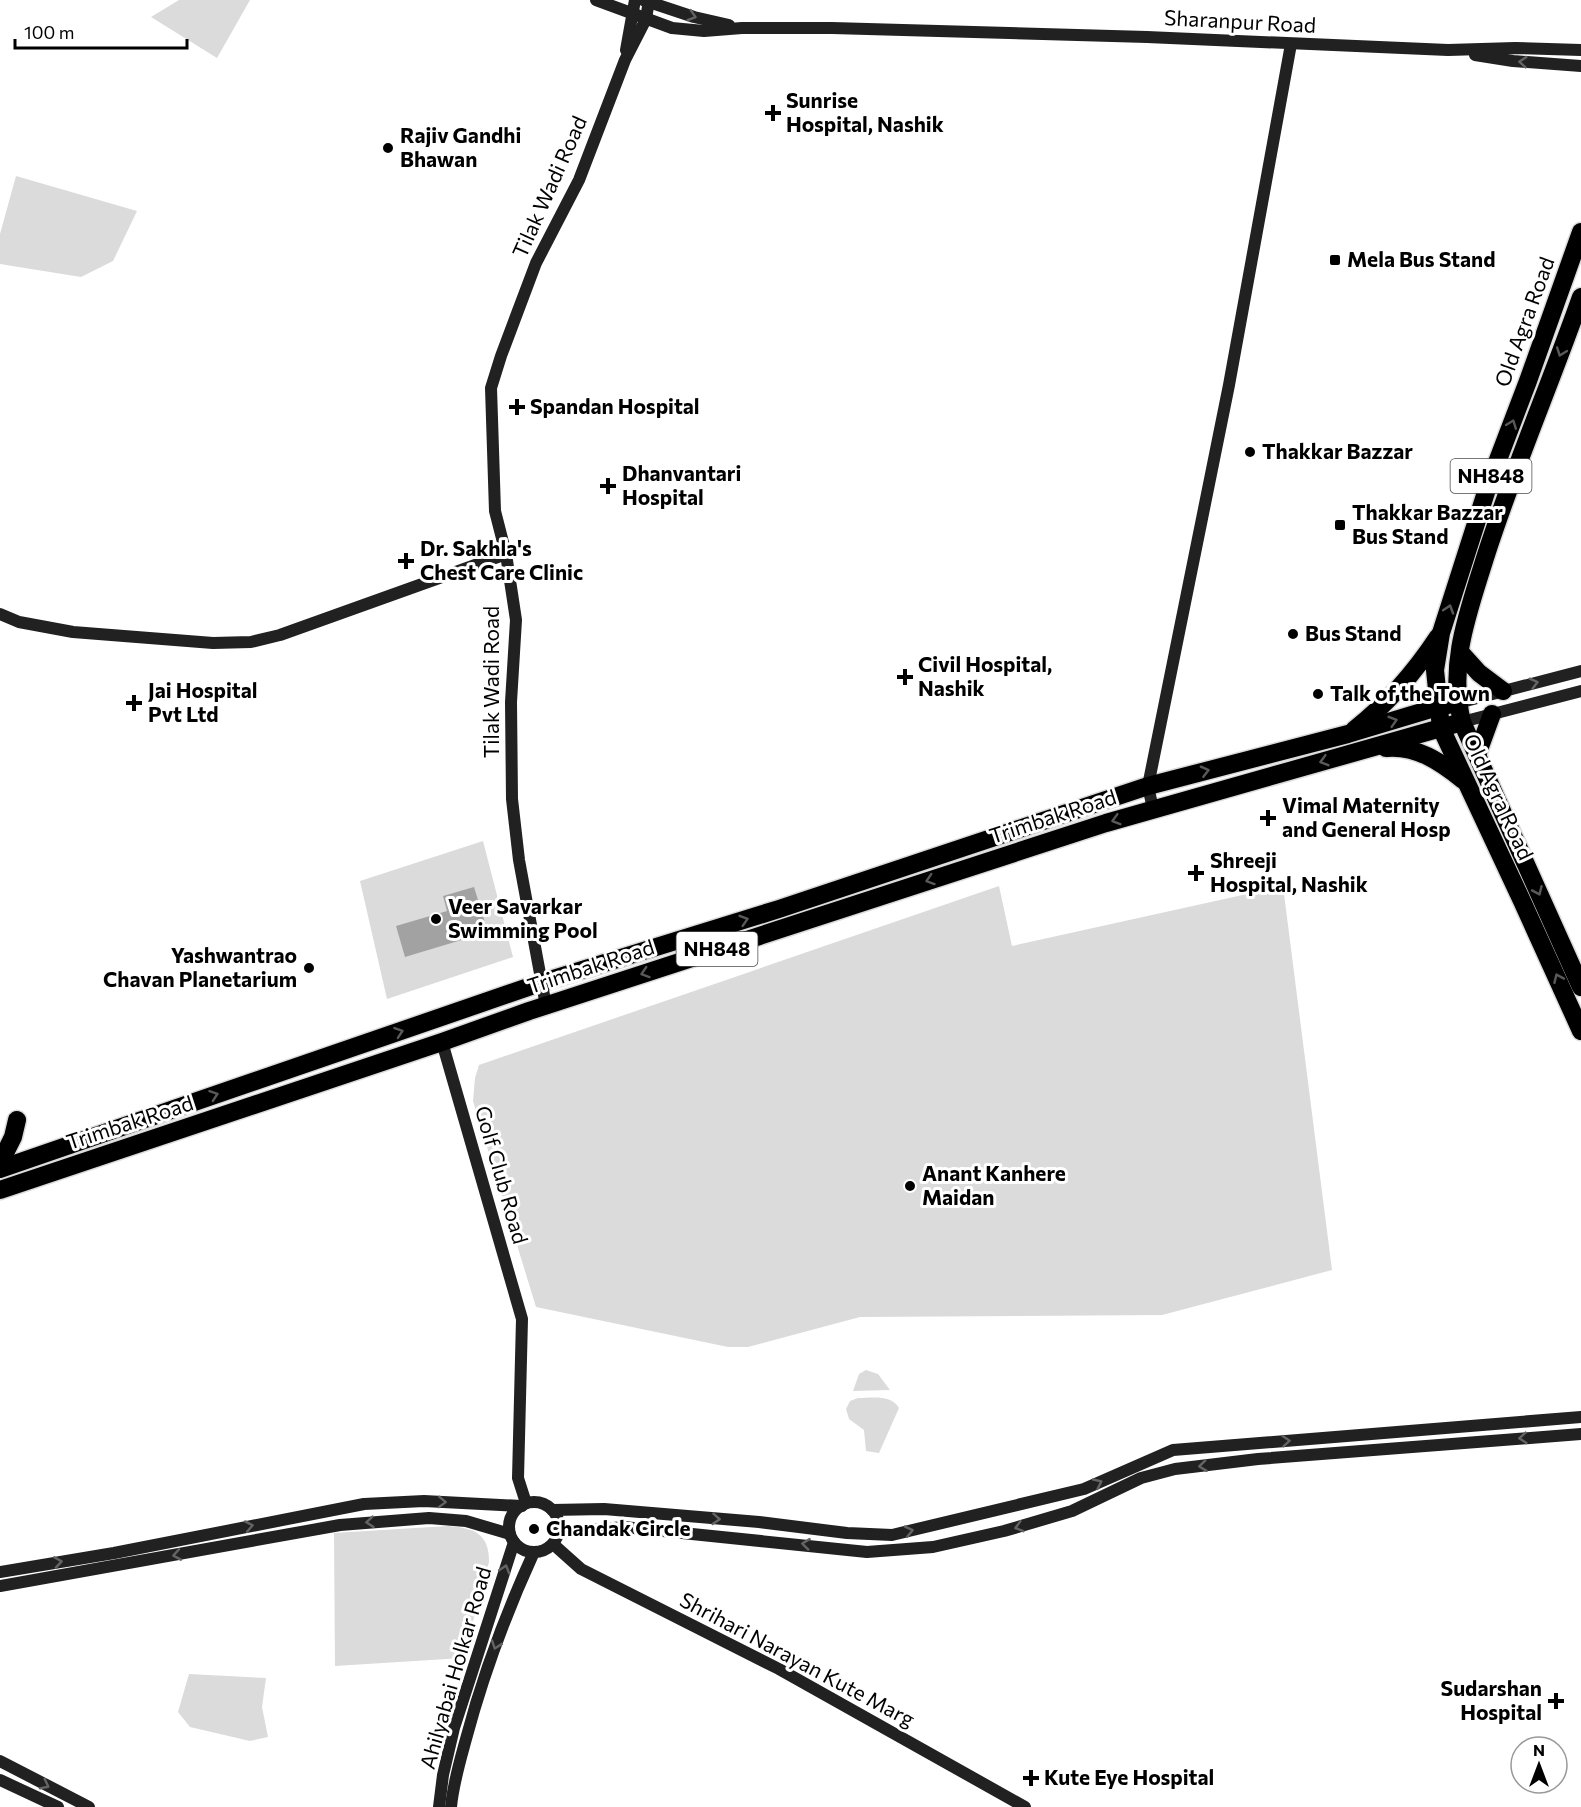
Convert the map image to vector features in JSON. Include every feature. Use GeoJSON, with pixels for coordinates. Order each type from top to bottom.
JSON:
{"type":"FeatureCollection","features":[{"type":"Feature","properties":{"kind":"highway","name":"Old Agra Road"},"geometry":{"type":"LineString","coordinates":[[1581,232],[1488,486],[1441,633],[1436,670],[1441,728],[1581,1031]]}},
{"type":"Feature","properties":{"kind":"highway","name":"Old Agra Road"},"geometry":{"type":"LineString","coordinates":[[1581,297],[1506,491],[1461,636],[1458,703],[1462,722],[1581,987]]}},
{"type":"Feature","properties":{"kind":"highway"},"geometry":{"type":"LineString","coordinates":[[1348,734],[1363,723],[1403,683],[1426,656],[1441,633]]}},
{"type":"Feature","properties":{"kind":"highway"},"geometry":{"type":"LineString","coordinates":[[1460,652],[1491,683],[1503,691]]}},
{"type":"Feature","properties":{"kind":"highway"},"geometry":{"type":"LineString","coordinates":[[1348,734],[1458,703]]}},
{"type":"Feature","properties":{"kind":"highway"},"geometry":{"type":"LineString","coordinates":[[1477,755],[1492,714]]}},
{"type":"Feature","properties":{"kind":"highway","name":"Trimbak Road"},"geometry":{"type":"LineString","coordinates":[[0,1190],[546,1006],[1083,830],[1462,722]]}},
{"type":"Feature","properties":{"kind":"highway","name":"Trimbak Road"},"geometry":{"type":"LineString","coordinates":[[0,1169],[540,983],[779,909],[1148,786],[1348,734]]}},
{"type":"Feature","properties":{"kind":"highway"},"geometry":{"type":"LineString","coordinates":[[1361,750],[1408,748],[1438,762],[1467,783]]}},
{"type":"Feature","properties":{"kind":"highway"},"geometry":{"type":"LineString","coordinates":[[0,1163],[13,1137],[17,1120]]}},
{"type":"Feature","properties":{"kind":"main road","name":"Sharanpur Road"},"geometry":{"type":"LineString","coordinates":[[596,0],[665,26],[704,31],[742,28],[832,28],[1135,36],[1448,50],[1515,48],[1581,50]]}},
{"type":"Feature","properties":{"kind":"main road","name":"Tilak Wadi Road"},"geometry":{"type":"LineString","coordinates":[[546,1006],[519,860],[512,799],[511,702],[516,620],[506,554],[495,511],[491,388],[536,263],[579,180],[624,60],[633,33],[632,14],[635,0]]}},
{"type":"Feature","properties":{"kind":"main road","name":"Sharanpur Road"},"geometry":{"type":"LineString","coordinates":[[647,1],[665,4],[694,17],[742,28]]}},
{"type":"Feature","properties":{"kind":"main road"},"geometry":{"type":"LineString","coordinates":[[633,33],[646,19],[647,1]]}},
{"type":"Feature","properties":{"kind":"main road"},"geometry":{"type":"LineString","coordinates":[[614,7],[633,33]]}},
{"type":"Feature","properties":{"kind":"main road"},"geometry":{"type":"LineString","coordinates":[[633,33],[665,26]]}},
{"type":"Feature","properties":{"kind":"main road"},"geometry":{"type":"LineString","coordinates":[[1153,809],[1148,786],[1229,385],[1291,44]]}},
{"type":"Feature","properties":{"kind":"main road","name":"Sharanpur Road"},"geometry":{"type":"LineString","coordinates":[[1448,50],[1513,61],[1581,66]]}},
{"type":"Feature","properties":{"kind":"main road"},"geometry":{"type":"LineString","coordinates":[[0,615],[19,622],[73,632],[213,643],[251,642],[280,635],[506,554]]}},
{"type":"Feature","properties":{"kind":"main road"},"geometry":{"type":"LineString","coordinates":[[1458,703],[1581,670]]}},
{"type":"Feature","properties":{"kind":"main road"},"geometry":{"type":"LineString","coordinates":[[1462,722],[1581,691]]}},
{"type":"Feature","properties":{"kind":"main road","name":"Golf Club Road"},"geometry":{"type":"LineString","coordinates":[[442,1042],[522,1320],[518,1478],[524,1504]]}},
{"type":"Feature","properties":{"kind":"main road"},"geometry":{"type":"LineString","coordinates":[[0,1572],[114,1553],[364,1504],[424,1501],[540,1503],[552,1510],[604,1509],[759,1522],[834,1532],[892,1535],[1084,1489],[1173,1450],[1581,1417]]}},
{"type":"Feature","properties":{"kind":"main road"},"geometry":{"type":"LineString","coordinates":[[556,1539],[624,1527],[867,1552],[933,1547],[1004,1531],[1072,1511],[1141,1479],[1174,1469],[1258,1459],[1581,1434]]}},
{"type":"Feature","properties":{"kind":"main road"},"geometry":{"type":"LineString","coordinates":[[512,1538],[511,1518],[515,1511],[524,1504]]}},
{"type":"Feature","properties":{"kind":"main road"},"geometry":{"type":"LineString","coordinates":[[0,1586],[340,1525],[429,1518],[466,1521],[512,1538],[520,1548],[534,1552],[549,1548],[556,1539],[560,1525],[552,1510]]}},
{"type":"Feature","properties":{"kind":"main road"},"geometry":{"type":"LineString","coordinates":[[832,1547],[834,1532]]}},
{"type":"Feature","properties":{"kind":"main road","name":"Ahilyabai Holkar Road"},"geometry":{"type":"LineString","coordinates":[[439,1807],[443,1775],[454,1728],[512,1538]]}},
{"type":"Feature","properties":{"kind":"main road","name":"Shrihari Narayan Kute Marg"},"geometry":{"type":"LineString","coordinates":[[556,1539],[581,1569],[779,1669],[1025,1807]]}},
{"type":"Feature","properties":{"kind":"main road","name":"Ahilyabai Holkar Road"},"geometry":{"type":"LineString","coordinates":[[451,1807],[474,1708],[508,1609],[534,1552]]}},
{"type":"Feature","properties":{"kind":"main road"},"geometry":{"type":"LineString","coordinates":[[0,1761],[89,1807]]}},
{"type":"Feature","properties":{"kind":"main road"},"geometry":{"type":"LineString","coordinates":[[0,1780],[57,1807]]}},
{"type":"Feature","properties":{"kind":"shaded area"},"geometry":{"type":"Polygon","coordinates":[[[179,0],[250,0],[217,58],[151,17],[179,0]]]}},
{"type":"Feature","properties":{"kind":"shaded area"},"geometry":{"type":"Polygon","coordinates":[[[16,176],[137,211],[113,261],[81,277],[0,264],[0,234],[16,176]]]}},
{"type":"Feature","properties":{"kind":"shaded area","name":"Veer Savarkar Swimming Pool"},"geometry":{"type":"Polygon","coordinates":[[[483,841],[513,957],[387,999],[360,881],[483,841]]]}},
{"type":"Feature","properties":{"kind":"shaded area","name":"Anant Kanhere Maidan"},"geometry":{"type":"Polygon","coordinates":[[[999,886],[1012,946],[1283,886],[1332,1270],[1162,1315],[860,1317],[748,1347],[728,1347],[536,1307],[473,1101],[475,1078],[479,1065],[999,886]]]}},
{"type":"Feature","properties":{"kind":"shaded area"},"geometry":{"type":"Polygon","coordinates":[[[474,887],[488,932],[405,957],[396,926],[447,911],[443,896],[474,887]]]}},
{"type":"Feature","properties":{"kind":"shaded area"},"geometry":{"type":"Polygon","coordinates":[[[866,1370],[878,1374],[890,1390],[853,1391],[859,1374],[866,1370]]]}},
{"type":"Feature","properties":{"kind":"shaded area"},"geometry":{"type":"Polygon","coordinates":[[[858,1398],[886,1399],[899,1408],[879,1453],[866,1451],[864,1430],[849,1419],[846,1409],[850,1401],[858,1398]]]}},
{"type":"Feature","properties":{"kind":"shaded area"},"geometry":{"type":"Polygon","coordinates":[[[448,1526],[465,1528],[478,1534],[483,1538],[488,1552],[489,1562],[463,1658],[335,1666],[334,1533],[448,1526]]]}},
{"type":"Feature","properties":{"kind":"shaded area"},"geometry":{"type":"Polygon","coordinates":[[[189,1674],[266,1678],[262,1707],[268,1737],[250,1741],[190,1727],[178,1712],[189,1674]]]}},
{"type":"Feature","properties":{"kind":"place","name":"Sunrise Hospital, Nashik"},"geometry":{"type":"Point","coordinates":[773,113]}},
{"type":"Feature","properties":{"kind":"place","name":"Rajiv Gandhi Bhawan"},"geometry":{"type":"Point","coordinates":[388,148]}},
{"type":"Feature","properties":{"kind":"place","name":"Mela Bus Stand"},"geometry":{"type":"Point","coordinates":[1335,260]}},
{"type":"Feature","properties":{"kind":"place","name":"Spandan Hospital"},"geometry":{"type":"Point","coordinates":[517,407]}},
{"type":"Feature","properties":{"kind":"place","name":"Thakkar Bazzar"},"geometry":{"type":"Point","coordinates":[1250,452]}},
{"type":"Feature","properties":{"kind":"place","name":"Dhanvantari Hospital"},"geometry":{"type":"Point","coordinates":[608,486]}},
{"type":"Feature","properties":{"kind":"place","name":"Thakkar Bazzar Bus Stand"},"geometry":{"type":"Point","coordinates":[1340,525]}},
{"type":"Feature","properties":{"kind":"place","name":"Dr. Sakhla's Chest Care Clinic"},"geometry":{"type":"Point","coordinates":[406,561]}},
{"type":"Feature","properties":{"kind":"place","name":"Bus Stand"},"geometry":{"type":"Point","coordinates":[1293,634]}},
{"type":"Feature","properties":{"kind":"place","name":"Civil Hospital, Nashik"},"geometry":{"type":"Point","coordinates":[905,677]}},
{"type":"Feature","properties":{"kind":"place","name":"Talk of the Town"},"geometry":{"type":"Point","coordinates":[1318,694]}},
{"type":"Feature","properties":{"kind":"place","name":"Jai Hospital Pvt Ltd"},"geometry":{"type":"Point","coordinates":[134,703]}},
{"type":"Feature","properties":{"kind":"place","name":"Vimal Maternity and General Hosp"},"geometry":{"type":"Point","coordinates":[1268,818]}},
{"type":"Feature","properties":{"kind":"place","name":"Shreeji Hospital, Nashik"},"geometry":{"type":"Point","coordinates":[1196,873]}},
{"type":"Feature","properties":{"kind":"place","name":"Veer Savarkar Swimming Pool"},"geometry":{"type":"Point","coordinates":[436,919]}},
{"type":"Feature","properties":{"kind":"place","name":"Yashwantrao Chavan Planetarium"},"geometry":{"type":"Point","coordinates":[309,968]}},
{"type":"Feature","properties":{"kind":"place","name":"Anant Kanhere Maidan"},"geometry":{"type":"Point","coordinates":[910,1186]}},
{"type":"Feature","properties":{"kind":"place","name":"Chandak Circle"},"geometry":{"type":"Point","coordinates":[534,1529]}},
{"type":"Feature","properties":{"kind":"place","name":"Sudarshan Hospital"},"geometry":{"type":"Point","coordinates":[1556,1701]}},
{"type":"Feature","properties":{"kind":"place","name":"Kute Eye Hospital"},"geometry":{"type":"Point","coordinates":[1031,1778]}}]}
